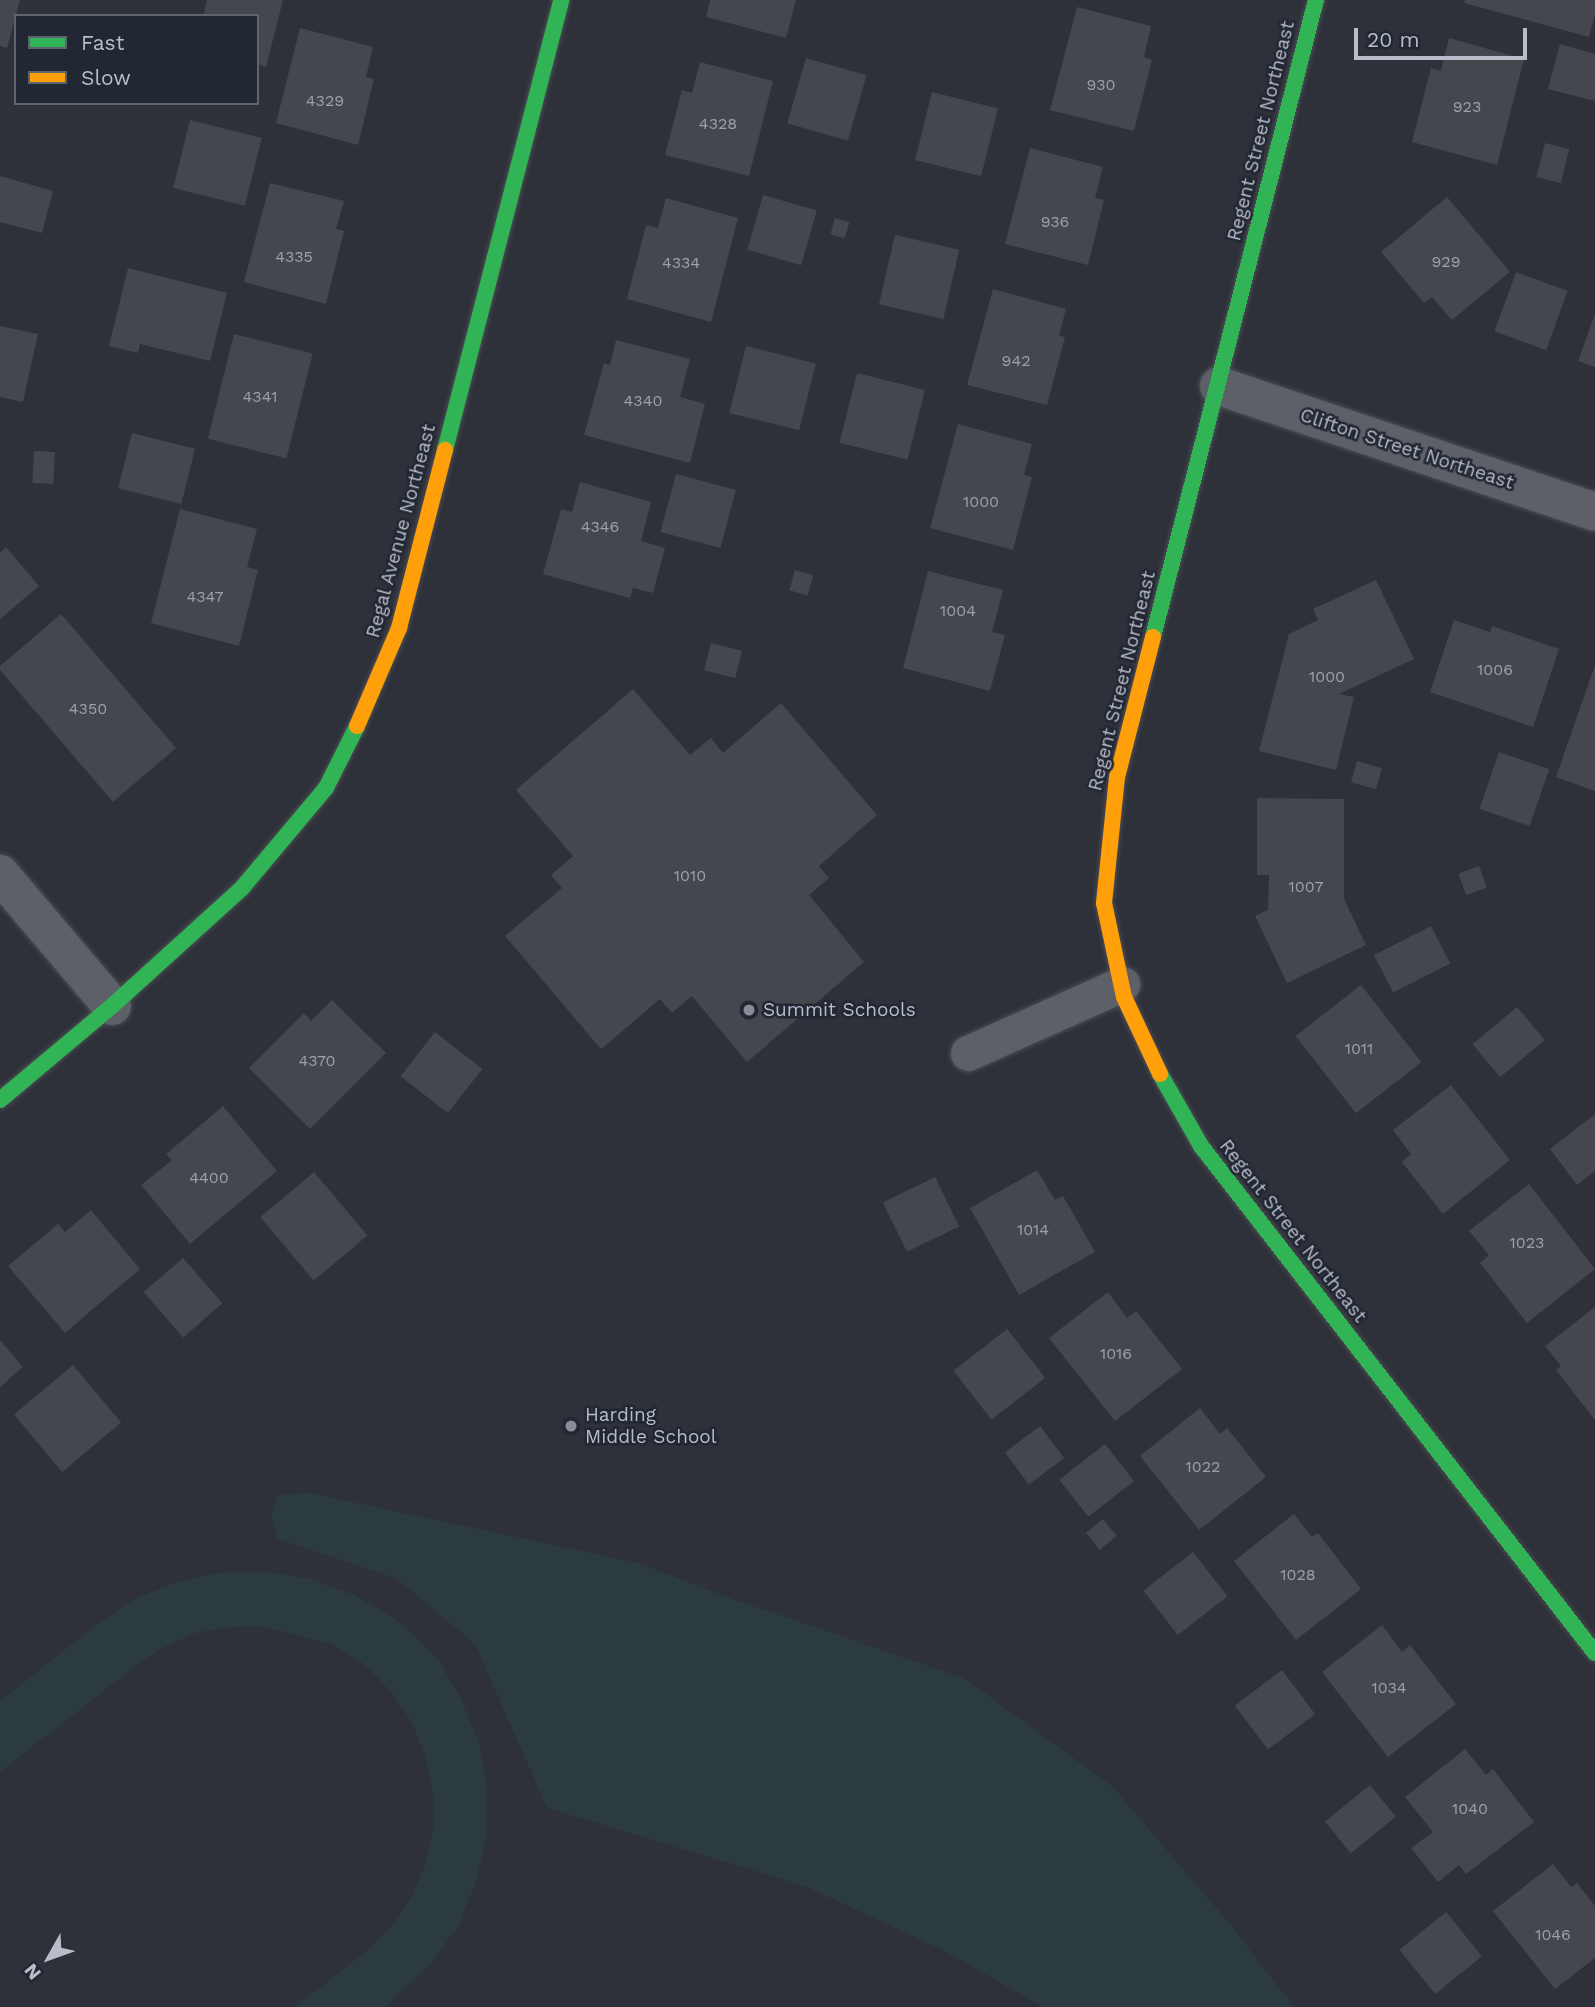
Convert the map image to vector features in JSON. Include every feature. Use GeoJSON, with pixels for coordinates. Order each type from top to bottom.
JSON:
{"type":"FeatureCollection","features":[{"type":"Feature","properties":{"kind":"street","name":"Regal Avenue Northeast"},"geometry":{"type":"LineString","coordinates":[[0,1100],[112,1006],[242,888],[326,788],[373,694],[399,628],[561,0]]}},
{"type":"Feature","properties":{"kind":"street","name":"Regent Street Northeast"},"geometry":{"type":"LineString","coordinates":[[1316,0],[1117,777],[1107,851],[1104,903],[1124,997],[1158,1070],[1200,1146],[1595,1653]]}},
{"type":"Feature","properties":{"kind":"street","name":"Clifton Street Northeast"},"geometry":{"type":"LineString","coordinates":[[1219,386],[1595,512]]}},
{"type":"Feature","properties":{"kind":"street"},"geometry":{"type":"LineString","coordinates":[[0,874],[112,1006]]}},
{"type":"Feature","properties":{"kind":"lane"},"geometry":{"type":"LineString","coordinates":[[968,1053],[1122,984]]}},
{"type":"Feature","properties":{"kind":"shaded area"},"geometry":{"type":"Polygon","coordinates":[[[310,1493],[638,1563],[736,1600],[964,1678],[1113,1787],[1229,1923],[1294,2007],[1043,2007],[945,1951],[805,1886],[547,1808],[475,1644],[397,1579],[277,1539],[271,1513],[277,1495],[310,1493]]]}},
{"type":"Feature","properties":{"kind":"shaded area"},"geometry":{"type":"Polygon","coordinates":[[[260,1571],[307,1578],[355,1595],[398,1621],[438,1659],[461,1699],[479,1743],[487,1790],[486,1839],[476,1881],[460,1923],[434,1960],[385,2007],[295,2007],[369,1949],[394,1924],[412,1896],[426,1863],[433,1828],[433,1795],[426,1758],[412,1723],[392,1693],[364,1664],[331,1644],[262,1626],[228,1627],[195,1633],[165,1647],[137,1665],[0,1772],[0,1701],[99,1623],[134,1599],[174,1583],[216,1573],[260,1571]]]}},
{"type":"Feature","properties":{"kind":"building"},"geometry":{"type":"Polygon","coordinates":[[[0,0],[20,0],[14,14],[7,48],[0,46],[0,0]]]}},
{"type":"Feature","properties":{"kind":"building"},"geometry":{"type":"Polygon","coordinates":[[[207,0],[283,0],[266,67],[259,65],[259,14],[204,14],[207,0]]]}},
{"type":"Feature","properties":{"kind":"building"},"geometry":{"type":"Polygon","coordinates":[[[710,0],[796,0],[786,38],[706,17],[710,0]]]}},
{"type":"Feature","properties":{"kind":"building"},"geometry":{"type":"Polygon","coordinates":[[[1465,0],[1595,0],[1595,15],[1589,37],[1464,3],[1465,0]]]}},
{"type":"Feature","properties":{"kind":"building"},"geometry":{"type":"Polygon","coordinates":[[[1077,7],[1151,26],[1144,57],[1152,60],[1134,131],[1050,110],[1077,7]]]}},
{"type":"Feature","properties":{"kind":"building"},"geometry":{"type":"Polygon","coordinates":[[[300,28],[373,47],[366,77],[374,79],[358,145],[276,123],[300,28]]]}},
{"type":"Feature","properties":{"kind":"building"},"geometry":{"type":"Polygon","coordinates":[[[1449,38],[1524,59],[1497,165],[1412,142],[1431,68],[1441,71],[1449,38]]]}},
{"type":"Feature","properties":{"kind":"building"},"geometry":{"type":"Polygon","coordinates":[[[1560,44],[1595,54],[1595,101],[1548,89],[1560,44]]]}},
{"type":"Feature","properties":{"kind":"building"},"geometry":{"type":"Polygon","coordinates":[[[806,58],[867,75],[848,141],[787,123],[806,58]]]}},
{"type":"Feature","properties":{"kind":"building"},"geometry":{"type":"Polygon","coordinates":[[[700,62],[773,81],[749,176],[665,155],[682,90],[692,93],[700,62]]]}},
{"type":"Feature","properties":{"kind":"building"},"geometry":{"type":"Polygon","coordinates":[[[932,92],[998,108],[981,176],[915,160],[932,92]]]}},
{"type":"Feature","properties":{"kind":"building"},"geometry":{"type":"Polygon","coordinates":[[[190,120],[262,138],[245,206],[173,188],[190,120]]]}},
{"type":"Feature","properties":{"kind":"building"},"geometry":{"type":"Polygon","coordinates":[[[1545,143],[1569,149],[1561,183],[1537,177],[1545,143]]]}},
{"type":"Feature","properties":{"kind":"building"},"geometry":{"type":"Polygon","coordinates":[[[1030,148],[1103,167],[1095,198],[1104,200],[1088,265],[1005,244],[1030,148]]]}},
{"type":"Feature","properties":{"kind":"building"},"geometry":{"type":"Polygon","coordinates":[[[0,176],[53,191],[42,233],[0,222],[0,176]]]}},
{"type":"Feature","properties":{"kind":"building"},"geometry":{"type":"Polygon","coordinates":[[[270,183],[344,201],[336,229],[344,231],[326,304],[244,282],[270,183]]]}},
{"type":"Feature","properties":{"kind":"building"},"geometry":{"type":"Polygon","coordinates":[[[763,195],[817,210],[801,265],[747,250],[763,195]]]}},
{"type":"Feature","properties":{"kind":"building"},"geometry":{"type":"Polygon","coordinates":[[[1447,197],[1510,272],[1452,320],[1432,297],[1424,303],[1381,252],[1447,197]]]}},
{"type":"Feature","properties":{"kind":"building"},"geometry":{"type":"Polygon","coordinates":[[[666,198],[738,218],[711,322],[627,299],[646,225],[658,228],[666,198]]]}},
{"type":"Feature","properties":{"kind":"building"},"geometry":{"type":"Polygon","coordinates":[[[835,218],[849,222],[845,238],[830,234],[835,218]]]}},
{"type":"Feature","properties":{"kind":"building"},"geometry":{"type":"Polygon","coordinates":[[[895,235],[959,250],[943,319],[879,304],[895,235]]]}},
{"type":"Feature","properties":{"kind":"building"},"geometry":{"type":"Polygon","coordinates":[[[128,268],[227,293],[210,361],[140,344],[138,353],[109,346],[128,268]]]}},
{"type":"Feature","properties":{"kind":"building"},"geometry":{"type":"Polygon","coordinates":[[[1516,272],[1568,291],[1546,350],[1494,331],[1516,272]]]}},
{"type":"Feature","properties":{"kind":"building"},"geometry":{"type":"Polygon","coordinates":[[[993,289],[1066,309],[1059,336],[1065,337],[1047,405],[967,385],[993,289]]]}},
{"type":"Feature","properties":{"kind":"building"},"geometry":{"type":"Polygon","coordinates":[[[1595,314],[1595,367],[1578,361],[1595,314]]]}},
{"type":"Feature","properties":{"kind":"building"},"geometry":{"type":"Polygon","coordinates":[[[0,326],[38,334],[23,402],[0,397],[0,326]]]}},
{"type":"Feature","properties":{"kind":"building"},"geometry":{"type":"Polygon","coordinates":[[[234,334],[313,354],[286,458],[208,439],[234,334]]]}},
{"type":"Feature","properties":{"kind":"building"},"geometry":{"type":"Polygon","coordinates":[[[616,340],[690,359],[680,397],[705,404],[690,463],[584,435],[604,363],[610,365],[616,340]]]}},
{"type":"Feature","properties":{"kind":"building"},"geometry":{"type":"Polygon","coordinates":[[[746,346],[816,363],[799,430],[729,413],[746,346]]]}},
{"type":"Feature","properties":{"kind":"building"},"geometry":{"type":"Polygon","coordinates":[[[857,373],[925,390],[908,460],[840,443],[857,373]]]}},
{"type":"Feature","properties":{"kind":"building"},"geometry":{"type":"Polygon","coordinates":[[[958,424],[1032,444],[1024,475],[1032,477],[1013,550],[930,528],[958,424]]]}},
{"type":"Feature","properties":{"kind":"building"},"geometry":{"type":"Polygon","coordinates":[[[132,433],[195,449],[181,504],[118,488],[132,433]]]}},
{"type":"Feature","properties":{"kind":"building"},"geometry":{"type":"Polygon","coordinates":[[[34,451],[55,452],[53,484],[32,483],[34,451]]]}},
{"type":"Feature","properties":{"kind":"building"},"geometry":{"type":"Polygon","coordinates":[[[676,474],[736,490],[720,548],[660,532],[676,474]]]}},
{"type":"Feature","properties":{"kind":"building"},"geometry":{"type":"Polygon","coordinates":[[[580,482],[651,502],[641,541],[665,548],[653,593],[633,588],[630,598],[543,574],[561,509],[572,512],[580,482]]]}},
{"type":"Feature","properties":{"kind":"building"},"geometry":{"type":"Polygon","coordinates":[[[180,509],[257,529],[247,567],[258,570],[239,646],[151,623],[180,509]]]}},
{"type":"Feature","properties":{"kind":"building"},"geometry":{"type":"Polygon","coordinates":[[[6,547],[39,586],[0,619],[0,553],[6,547]]]}},
{"type":"Feature","properties":{"kind":"building"},"geometry":{"type":"Polygon","coordinates":[[[795,570],[813,575],[807,595],[789,590],[795,570]]]}},
{"type":"Feature","properties":{"kind":"building"},"geometry":{"type":"Polygon","coordinates":[[[928,571],[1003,590],[992,632],[1005,635],[990,691],[903,668],[928,571]]]}},
{"type":"Feature","properties":{"kind":"building"},"geometry":{"type":"Polygon","coordinates":[[[1376,580],[1414,659],[1339,694],[1354,697],[1336,770],[1259,751],[1289,634],[1318,620],[1313,609],[1376,580]]]}},
{"type":"Feature","properties":{"kind":"building"},"geometry":{"type":"Polygon","coordinates":[[[61,614],[176,748],[113,802],[0,670],[0,666],[61,614]]]}},
{"type":"Feature","properties":{"kind":"building"},"geometry":{"type":"Polygon","coordinates":[[[1454,620],[1490,632],[1492,626],[1559,649],[1533,727],[1430,692],[1454,620]]]}},
{"type":"Feature","properties":{"kind":"building"},"geometry":{"type":"Polygon","coordinates":[[[711,643],[742,651],[735,678],[704,670],[711,643]]]}},
{"type":"Feature","properties":{"kind":"building"},"geometry":{"type":"Polygon","coordinates":[[[1595,665],[1595,791],[1556,777],[1595,665]]]}},
{"type":"Feature","properties":{"kind":"building"},"geometry":{"type":"Polygon","coordinates":[[[633,689],[690,755],[711,738],[723,753],[781,703],[877,815],[819,866],[829,878],[809,895],[864,962],[747,1062],[692,996],[672,1013],[660,999],[601,1049],[505,936],[562,888],[551,875],[573,856],[516,790],[633,689]]]}},
{"type":"Feature","properties":{"kind":"building"},"geometry":{"type":"Polygon","coordinates":[[[1499,752],[1549,769],[1530,826],[1479,809],[1499,752]]]}},
{"type":"Feature","properties":{"kind":"building"},"geometry":{"type":"Polygon","coordinates":[[[1357,761],[1382,768],[1376,789],[1351,782],[1357,761]]]}},
{"type":"Feature","properties":{"kind":"building"},"geometry":{"type":"Polygon","coordinates":[[[1257,798],[1344,799],[1344,899],[1366,945],[1287,983],[1255,916],[1268,910],[1269,875],[1257,875],[1257,798]]]}},
{"type":"Feature","properties":{"kind":"building"},"geometry":{"type":"Polygon","coordinates":[[[1479,866],[1487,888],[1466,895],[1458,874],[1479,866]]]}},
{"type":"Feature","properties":{"kind":"building"},"geometry":{"type":"Polygon","coordinates":[[[1431,926],[1450,963],[1393,992],[1374,955],[1431,926]]]}},
{"type":"Feature","properties":{"kind":"building"},"geometry":{"type":"Polygon","coordinates":[[[1361,985],[1421,1062],[1356,1113],[1296,1036],[1361,985]]]}},
{"type":"Feature","properties":{"kind":"building"},"geometry":{"type":"Polygon","coordinates":[[[332,1000],[386,1053],[310,1129],[249,1068],[304,1013],[311,1021],[332,1000]]]}},
{"type":"Feature","properties":{"kind":"building"},"geometry":{"type":"Polygon","coordinates":[[[1517,1007],[1545,1040],[1500,1077],[1473,1044],[1517,1007]]]}},
{"type":"Feature","properties":{"kind":"building"},"geometry":{"type":"Polygon","coordinates":[[[435,1032],[482,1069],[448,1113],[401,1076],[435,1032]]]}},
{"type":"Feature","properties":{"kind":"building"},"geometry":{"type":"Polygon","coordinates":[[[1451,1085],[1510,1160],[1443,1214],[1402,1162],[1411,1154],[1393,1130],[1451,1085]]]}},
{"type":"Feature","properties":{"kind":"building"},"geometry":{"type":"Polygon","coordinates":[[[223,1106],[277,1171],[190,1244],[141,1185],[172,1160],[166,1154],[223,1106]]]}},
{"type":"Feature","properties":{"kind":"building"},"geometry":{"type":"Polygon","coordinates":[[[1595,1114],[1595,1171],[1577,1185],[1550,1149],[1595,1114]]]}},
{"type":"Feature","properties":{"kind":"building"},"geometry":{"type":"Polygon","coordinates":[[[1037,1170],[1055,1200],[1063,1196],[1095,1252],[1019,1295],[970,1208],[1037,1170]]]}},
{"type":"Feature","properties":{"kind":"building"},"geometry":{"type":"Polygon","coordinates":[[[314,1172],[367,1236],[314,1281],[260,1217],[314,1172]]]}},
{"type":"Feature","properties":{"kind":"building"},"geometry":{"type":"Polygon","coordinates":[[[935,1177],[959,1226],[907,1252],[883,1202],[935,1177]]]}},
{"type":"Feature","properties":{"kind":"building"},"geometry":{"type":"Polygon","coordinates":[[[1529,1184],[1595,1269],[1527,1323],[1480,1263],[1489,1255],[1469,1231],[1529,1184]]]}},
{"type":"Feature","properties":{"kind":"building"},"geometry":{"type":"Polygon","coordinates":[[[91,1210],[140,1269],[65,1333],[8,1266],[58,1224],[65,1232],[91,1210]]]}},
{"type":"Feature","properties":{"kind":"building"},"geometry":{"type":"Polygon","coordinates":[[[183,1258],[222,1303],[183,1337],[144,1292],[183,1258]]]}},
{"type":"Feature","properties":{"kind":"building"},"geometry":{"type":"Polygon","coordinates":[[[1108,1292],[1127,1318],[1136,1311],[1182,1369],[1115,1421],[1049,1338],[1108,1292]]]}},
{"type":"Feature","properties":{"kind":"building"},"geometry":{"type":"Polygon","coordinates":[[[1595,1307],[1595,1420],[1556,1370],[1561,1366],[1545,1346],[1595,1307]]]}},
{"type":"Feature","properties":{"kind":"building"},"geometry":{"type":"Polygon","coordinates":[[[1007,1329],[1045,1378],[992,1420],[953,1371],[1007,1329]]]}},
{"type":"Feature","properties":{"kind":"building"},"geometry":{"type":"Polygon","coordinates":[[[0,1340],[23,1367],[0,1387],[0,1340]]]}},
{"type":"Feature","properties":{"kind":"building"},"geometry":{"type":"Polygon","coordinates":[[[73,1365],[121,1422],[62,1472],[14,1414],[73,1365]]]}},
{"type":"Feature","properties":{"kind":"building"},"geometry":{"type":"Polygon","coordinates":[[[1200,1408],[1220,1434],[1227,1428],[1266,1477],[1199,1530],[1140,1456],[1200,1408]]]}},
{"type":"Feature","properties":{"kind":"building"},"geometry":{"type":"Polygon","coordinates":[[[1040,1426],[1064,1458],[1029,1484],[1005,1452],[1040,1426]]]}},
{"type":"Feature","properties":{"kind":"building"},"geometry":{"type":"Polygon","coordinates":[[[1105,1444],[1134,1481],[1088,1517],[1059,1480],[1105,1444]]]}},
{"type":"Feature","properties":{"kind":"building"},"geometry":{"type":"Polygon","coordinates":[[[1294,1514],[1312,1537],[1318,1533],[1361,1589],[1296,1640],[1234,1561],[1294,1514]]]}},
{"type":"Feature","properties":{"kind":"building"},"geometry":{"type":"Polygon","coordinates":[[[1103,1519],[1117,1536],[1100,1550],[1086,1533],[1103,1519]]]}},
{"type":"Feature","properties":{"kind":"building"},"geometry":{"type":"Polygon","coordinates":[[[1193,1552],[1227,1596],[1178,1635],[1143,1591],[1193,1552]]]}},
{"type":"Feature","properties":{"kind":"building"},"geometry":{"type":"Polygon","coordinates":[[[1382,1625],[1402,1652],[1410,1645],[1456,1704],[1388,1757],[1322,1672],[1382,1625]]]}},
{"type":"Feature","properties":{"kind":"building"},"geometry":{"type":"Polygon","coordinates":[[[1282,1670],[1315,1714],[1268,1749],[1235,1706],[1282,1670]]]}},
{"type":"Feature","properties":{"kind":"building"},"geometry":{"type":"Polygon","coordinates":[[[1465,1749],[1486,1775],[1493,1769],[1534,1822],[1466,1874],[1459,1865],[1438,1882],[1411,1848],[1433,1832],[1405,1797],[1465,1749]]]}},
{"type":"Feature","properties":{"kind":"building"},"geometry":{"type":"Polygon","coordinates":[[[1370,1785],[1396,1817],[1351,1853],[1325,1822],[1370,1785]]]}},
{"type":"Feature","properties":{"kind":"building"},"geometry":{"type":"Polygon","coordinates":[[[1553,1864],[1571,1887],[1577,1883],[1595,1906],[1595,1958],[1555,1989],[1493,1911],[1553,1864]]]}},
{"type":"Feature","properties":{"kind":"building"},"geometry":{"type":"Polygon","coordinates":[[[1446,1912],[1482,1956],[1435,1994],[1399,1950],[1446,1912]]]}},
{"type":"Feature","properties":{"kind":"traffic: fast"},"geometry":{"type":"LineString","coordinates":[[445,450],[561,0]]}},
{"type":"Feature","properties":{"kind":"traffic: fast"},"geometry":{"type":"LineString","coordinates":[[1153,637],[1316,0]]}},
{"type":"Feature","properties":{"kind":"traffic: fast"},"geometry":{"type":"LineString","coordinates":[[0,1100],[112,1006],[242,888],[326,788],[357,726]]}},
{"type":"Feature","properties":{"kind":"traffic: fast"},"geometry":{"type":"LineString","coordinates":[[1160,1074],[1201,1146],[1595,1653]]}},
{"type":"Feature","properties":{"kind":"traffic: slow"},"geometry":{"type":"LineString","coordinates":[[357,726],[399,628],[445,450]]}},
{"type":"Feature","properties":{"kind":"traffic: slow"},"geometry":{"type":"LineString","coordinates":[[1153,637],[1117,777],[1104,903],[1124,997],[1160,1074]]}},
{"type":"Feature","properties":{"kind":"place","name":"Summit Schools"},"geometry":{"type":"Point","coordinates":[749,1010]}},
{"type":"Feature","properties":{"kind":"place","name":"Harding Middle School"},"geometry":{"type":"Point","coordinates":[571,1426]}}]}
